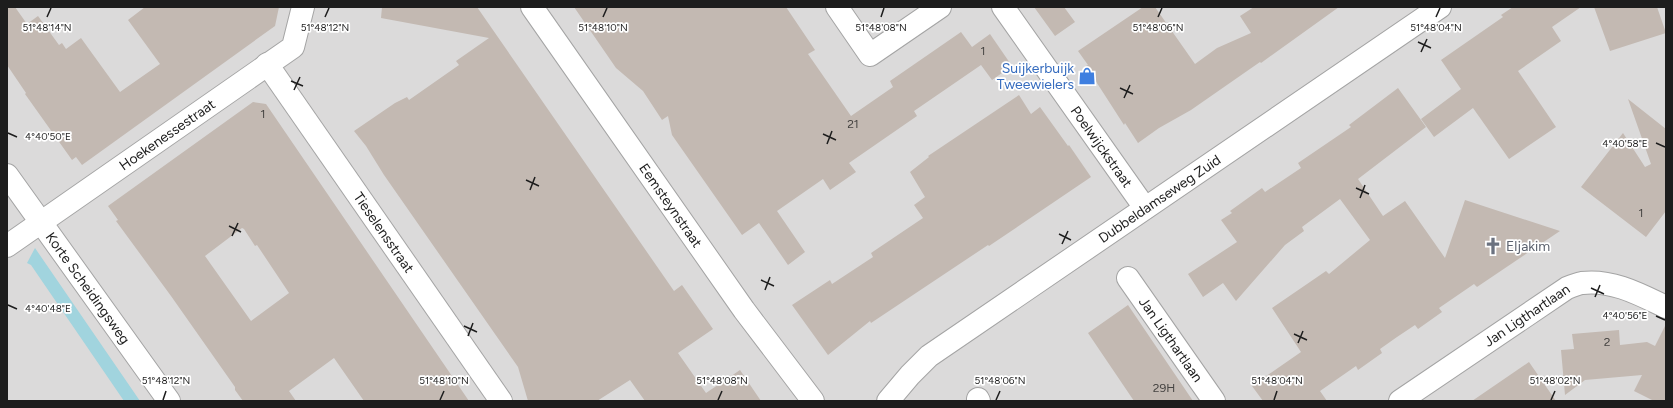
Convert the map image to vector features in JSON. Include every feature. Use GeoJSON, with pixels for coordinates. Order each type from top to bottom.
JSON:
{"type":"FeatureCollection","features":[{"type":"Feature","properties":{"kind":"street","name":"Hoekenessestraat"},"geometry":{"type":"LineString","coordinates":[[7,246],[293,47],[303,7]]}},
{"type":"Feature","properties":{"kind":"street","name":"Eemsteynstraat"},"geometry":{"type":"LineString","coordinates":[[532,7],[744,310],[813,401]]}},
{"type":"Feature","properties":{"kind":"street"},"geometry":{"type":"LineString","coordinates":[[836,7],[870,54],[940,7]]}},
{"type":"Feature","properties":{"kind":"street","name":"Poelwijckstraat"},"geometry":{"type":"LineString","coordinates":[[1003,7],[1145,208]]}},
{"type":"Feature","properties":{"kind":"street","name":"Dubbeldamseweg Zuid"},"geometry":{"type":"LineString","coordinates":[[888,401],[929,356],[1440,7]]}},
{"type":"Feature","properties":{"kind":"street","name":"Tieselensstraat"},"geometry":{"type":"LineString","coordinates":[[267,64],[501,401]]}},
{"type":"Feature","properties":{"kind":"street","name":"Korte Scheidingsweg"},"geometry":{"type":"LineString","coordinates":[[7,175],[169,401]]}},
{"type":"Feature","properties":{"kind":"street","name":"Jan Ligthartlaan"},"geometry":{"type":"LineString","coordinates":[[1128,278],[1214,401]]}},
{"type":"Feature","properties":{"kind":"street","name":"Jan Ligthartlaan"},"geometry":{"type":"LineString","coordinates":[[1400,401],[1567,288],[1582,283],[1595,283],[1617,287],[1632,291],[1666,307]]}},
{"type":"Feature","properties":{"kind":"shaded area"},"geometry":{"type":"Polygon","coordinates":[[[7,7],[1666,7],[1666,401],[7,401],[7,7]]]}},
{"type":"Feature","properties":{"kind":"water"},"geometry":{"type":"Polygon","coordinates":[[[35,248],[140,401],[124,401],[31,265],[27,263],[35,248]]]}},
{"type":"Feature","properties":{"kind":"building"},"geometry":{"type":"Polygon","coordinates":[[[7,7],[15,7],[27,24],[38,16],[59,45],[62,43],[66,49],[81,38],[120,92],[160,64],[128,20],[145,7],[279,7],[275,26],[82,165],[76,157],[72,160],[25,94],[26,93],[7,65],[7,7]]]}},
{"type":"Feature","properties":{"kind":"building"},"geometry":{"type":"Polygon","coordinates":[[[382,7],[477,7],[674,291],[682,285],[713,329],[678,353],[706,393],[740,370],[761,401],[645,401],[630,380],[597,401],[528,401],[518,367],[384,175],[366,146],[354,131],[395,103],[407,97],[409,100],[459,65],[456,61],[489,38],[381,18],[382,7]]]}},
{"type":"Feature","properties":{"kind":"building"},"geometry":{"type":"Polygon","coordinates":[[[574,7],[786,7],[815,50],[808,54],[851,116],[893,87],[890,81],[961,32],[972,47],[990,34],[1012,66],[992,80],[981,65],[914,111],[917,116],[849,163],[856,172],[830,190],[823,179],[777,211],[805,252],[788,265],[759,223],[742,235],[672,135],[668,116],[662,120],[643,91],[616,68],[574,7]]]}},
{"type":"Feature","properties":{"kind":"building"},"geometry":{"type":"Polygon","coordinates":[[[1034,7],[1064,7],[1075,22],[1055,36],[1034,7]]]}},
{"type":"Feature","properties":{"kind":"building"},"geometry":{"type":"Polygon","coordinates":[[[1143,7],[1155,7],[1195,64],[1217,48],[1251,33],[1240,16],[1254,7],[1339,7],[1261,63],[1260,62],[1191,110],[1159,128],[1138,143],[1125,123],[1124,125],[1078,51],[1143,7]]]}},
{"type":"Feature","properties":{"kind":"building"},"geometry":{"type":"Polygon","coordinates":[[[1513,7],[1581,7],[1552,27],[1561,41],[1518,71],[1556,127],[1509,159],[1473,108],[1434,137],[1421,119],[1461,89],[1441,60],[1503,17],[1501,15],[1513,7]]]}},
{"type":"Feature","properties":{"kind":"building"},"geometry":{"type":"Polygon","coordinates":[[[1594,7],[1657,7],[1666,33],[1610,51],[1594,7]]]}},
{"type":"Feature","properties":{"kind":"building"},"geometry":{"type":"Polygon","coordinates":[[[1398,88],[1426,127],[1358,179],[1383,216],[1405,201],[1445,258],[1465,200],[1560,231],[1477,287],[1474,284],[1439,308],[1442,312],[1418,329],[1415,325],[1397,337],[1380,349],[1382,353],[1358,370],[1356,366],[1320,391],[1327,401],[1263,401],[1252,386],[1301,352],[1272,308],[1326,271],[1329,274],[1370,240],[1340,199],[1302,227],[1304,231],[1285,245],[1236,301],[1223,283],[1203,297],[1188,274],[1237,242],[1221,220],[1232,213],[1230,211],[1262,188],[1265,192],[1301,168],[1298,163],[1351,127],[1349,125],[1398,88]]]}},
{"type":"Feature","properties":{"kind":"building"},"geometry":{"type":"Polygon","coordinates":[[[1019,95],[1031,114],[1040,107],[1091,177],[871,323],[870,321],[828,355],[792,305],[830,280],[832,284],[873,257],[871,253],[923,218],[914,205],[925,197],[910,172],[929,157],[928,156],[1019,95]]]}},
{"type":"Feature","properties":{"kind":"building"},"geometry":{"type":"Polygon","coordinates":[[[1628,99],[1666,129],[1666,211],[1646,237],[1581,187],[1623,133],[1645,167],[1651,164],[1628,99]]]}},
{"type":"Feature","properties":{"kind":"building"},"geometry":{"type":"Polygon","coordinates":[[[253,102],[266,104],[469,401],[364,401],[334,358],[289,391],[296,401],[243,401],[235,390],[235,387],[171,296],[116,221],[118,220],[108,206],[253,102]],[[242,228],[205,256],[251,321],[289,293],[257,245],[255,246],[242,228]]]}},
{"type":"Feature","properties":{"kind":"building"},"geometry":{"type":"Polygon","coordinates":[[[1128,305],[1193,401],[1134,401],[1088,333],[1128,305]]]}},
{"type":"Feature","properties":{"kind":"building"},"geometry":{"type":"Polygon","coordinates":[[[1666,324],[1666,401],[1654,401],[1634,391],[1642,375],[1585,380],[1565,395],[1561,350],[1574,349],[1572,334],[1619,330],[1620,345],[1647,342],[1655,346],[1666,324]]]}},
{"type":"Feature","properties":{"kind":"building"},"geometry":{"type":"Polygon","coordinates":[[[1529,362],[1556,401],[1472,401],[1529,362]]]}},
{"type":"Feature","properties":{"kind":"place","name":"Suijkerbuijk Tweewielers"},"geometry":{"type":"Point","coordinates":[1087,76]}},
{"type":"Feature","properties":{"kind":"place","name":"Eljakim"},"geometry":{"type":"Point","coordinates":[1493,246]}}]}
